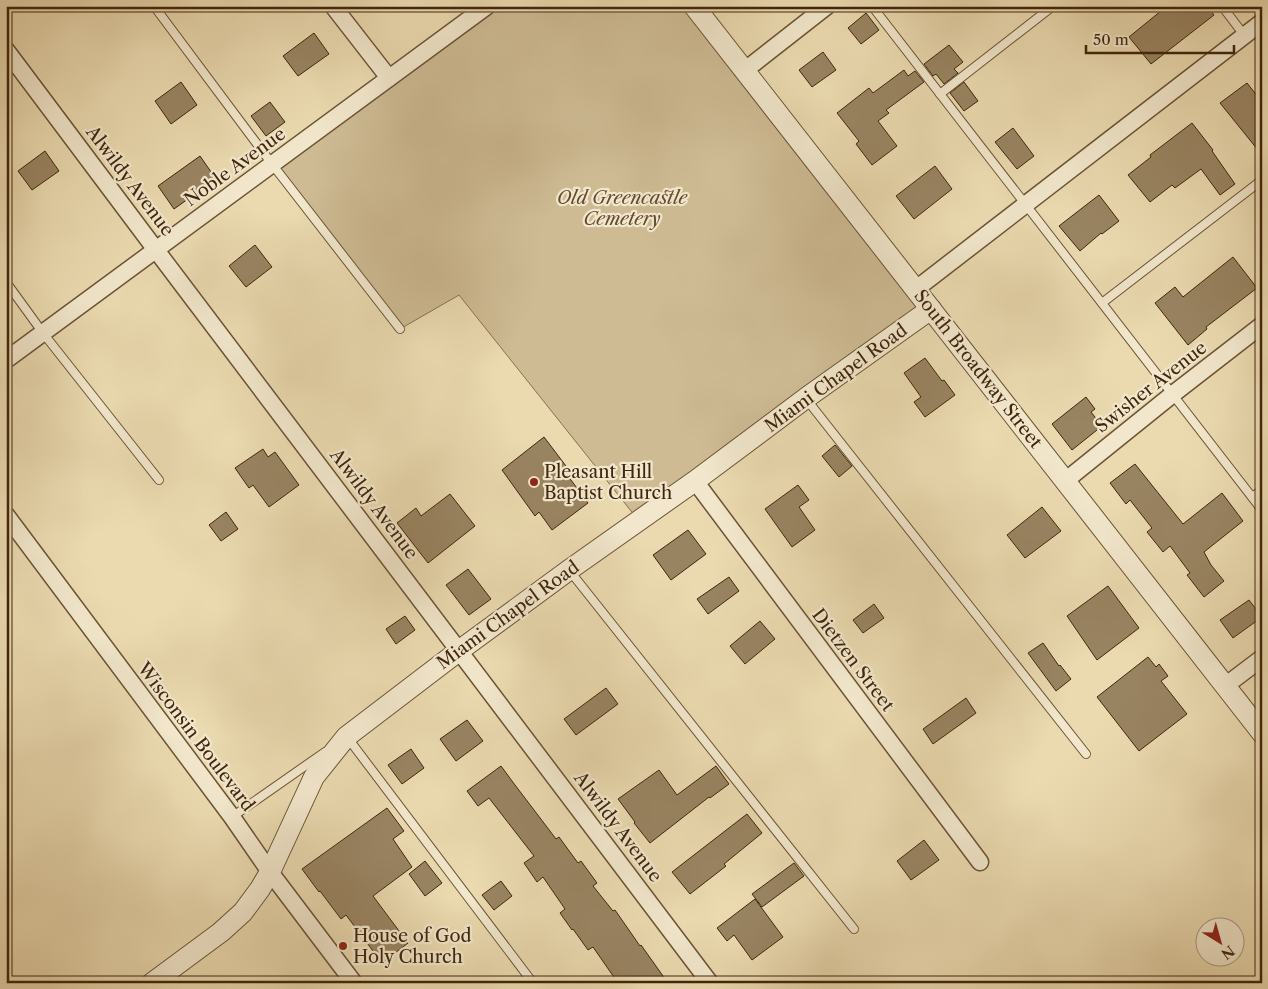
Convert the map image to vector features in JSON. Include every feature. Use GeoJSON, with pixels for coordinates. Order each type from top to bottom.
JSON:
{"type":"FeatureCollection","features":[{"type":"Feature","properties":{"kind":"street"},"geometry":{"type":"LineString","coordinates":[[333,6],[389,78]]}},
{"type":"Feature","properties":{"kind":"street","name":"Noble Avenue"},"geometry":{"type":"LineString","coordinates":[[6,360],[487,6]]}},
{"type":"Feature","properties":{"kind":"street","name":"South Broadway Street"},"geometry":{"type":"LineString","coordinates":[[694,6],[1262,733]]}},
{"type":"Feature","properties":{"kind":"street"},"geometry":{"type":"LineString","coordinates":[[744,71],[827,6]]}},
{"type":"Feature","properties":{"kind":"street"},"geometry":{"type":"LineString","coordinates":[[916,289],[1262,22]]}},
{"type":"Feature","properties":{"kind":"street","name":"Alwildy Avenue"},"geometry":{"type":"LineString","coordinates":[[6,50],[710,983]]}},
{"type":"Feature","properties":{"kind":"street","name":"Miami Chapel Road"},"geometry":{"type":"LineString","coordinates":[[152,983],[221,932],[242,912],[260,889],[270,872],[314,777],[346,737],[569,570],[931,309]]}},
{"type":"Feature","properties":{"kind":"street","name":"Swisher Avenue"},"geometry":{"type":"LineString","coordinates":[[1065,481],[1262,325]]}},
{"type":"Feature","properties":{"kind":"street","name":"Dietzen Street"},"geometry":{"type":"LineString","coordinates":[[695,481],[980,862]]}},
{"type":"Feature","properties":{"kind":"street","name":"Wisconsin Boulevard"},"geometry":{"type":"LineString","coordinates":[[6,515],[354,983]]}},
{"type":"Feature","properties":{"kind":"street"},"geometry":{"type":"LineString","coordinates":[[1225,686],[1262,658]]}},
{"type":"Feature","properties":{"kind":"lane"},"geometry":{"type":"LineString","coordinates":[[154,6],[272,164],[400,329]]}},
{"type":"Feature","properties":{"kind":"lane"},"geometry":{"type":"LineString","coordinates":[[872,6],[1262,510]]}},
{"type":"Feature","properties":{"kind":"lane"},"geometry":{"type":"LineString","coordinates":[[940,94],[1053,6]]}},
{"type":"Feature","properties":{"kind":"lane"},"geometry":{"type":"LineString","coordinates":[[1222,6],[1244,35]]}},
{"type":"Feature","properties":{"kind":"lane"},"geometry":{"type":"LineString","coordinates":[[1102,303],[1262,180]]}},
{"type":"Feature","properties":{"kind":"lane"},"geometry":{"type":"LineString","coordinates":[[6,282],[159,480]]}},
{"type":"Feature","properties":{"kind":"lane"},"geometry":{"type":"LineString","coordinates":[[806,398],[1086,754]]}},
{"type":"Feature","properties":{"kind":"lane"},"geometry":{"type":"LineString","coordinates":[[1252,497],[1262,490]]}},
{"type":"Feature","properties":{"kind":"lane"},"geometry":{"type":"LineString","coordinates":[[569,570],[854,929]]}},
{"type":"Feature","properties":{"kind":"lane"},"geometry":{"type":"LineString","coordinates":[[232,817],[346,737],[533,983]]}},
{"type":"Feature","properties":{"kind":"green space","name":"Old Greencastle Cemetery"},"geometry":{"type":"Polygon","coordinates":[[[487,6],[694,6],[931,309],[639,521],[459,295],[400,329],[272,164],[487,6]]]}},
{"type":"Feature","properties":{"kind":"building"},"geometry":{"type":"Polygon","coordinates":[[[1167,6],[1207,6],[1214,15],[1151,64],[1129,37],[1167,6]]]}},
{"type":"Feature","properties":{"kind":"building"},"geometry":{"type":"Polygon","coordinates":[[[866,13],[879,30],[861,44],[848,28],[866,13]]]}},
{"type":"Feature","properties":{"kind":"building"},"geometry":{"type":"Polygon","coordinates":[[[314,33],[329,54],[298,76],[283,56],[314,33]]]}},
{"type":"Feature","properties":{"kind":"building"},"geometry":{"type":"Polygon","coordinates":[[[949,45],[963,62],[954,69],[958,73],[944,84],[936,74],[933,76],[924,64],[949,45]]]}},
{"type":"Feature","properties":{"kind":"building"},"geometry":{"type":"Polygon","coordinates":[[[823,52],[836,70],[812,87],[799,70],[823,52]]]}},
{"type":"Feature","properties":{"kind":"building"},"geometry":{"type":"Polygon","coordinates":[[[904,70],[908,76],[915,71],[924,82],[886,110],[889,113],[878,121],[897,146],[872,165],[856,144],[859,141],[837,113],[869,88],[873,93],[904,70]]]}},
{"type":"Feature","properties":{"kind":"building"},"geometry":{"type":"Polygon","coordinates":[[[181,82],[197,105],[171,124],[155,101],[181,82]]]}},
{"type":"Feature","properties":{"kind":"building"},"geometry":{"type":"Polygon","coordinates":[[[964,82],[978,101],[964,111],[950,93],[964,82]]]}},
{"type":"Feature","properties":{"kind":"building"},"geometry":{"type":"Polygon","coordinates":[[[1247,83],[1262,102],[1262,155],[1220,103],[1247,83]]]}},
{"type":"Feature","properties":{"kind":"building"},"geometry":{"type":"Polygon","coordinates":[[[270,102],[285,122],[266,136],[251,116],[270,102]]]}},
{"type":"Feature","properties":{"kind":"building"},"geometry":{"type":"Polygon","coordinates":[[[1192,123],[1213,150],[1235,184],[1220,195],[1201,169],[1175,188],[1172,185],[1150,202],[1128,175],[1151,157],[1150,155],[1192,123]]]}},
{"type":"Feature","properties":{"kind":"building"},"geometry":{"type":"Polygon","coordinates":[[[1013,128],[1034,156],[1017,169],[995,142],[1013,128]]]}},
{"type":"Feature","properties":{"kind":"building"},"geometry":{"type":"Polygon","coordinates":[[[45,151],[59,171],[32,190],[18,171],[45,151]]]}},
{"type":"Feature","properties":{"kind":"building"},"geometry":{"type":"Polygon","coordinates":[[[200,156],[216,179],[174,209],[158,186],[200,156]]]}},
{"type":"Feature","properties":{"kind":"building"},"geometry":{"type":"Polygon","coordinates":[[[935,166],[952,189],[914,219],[896,196],[935,166]]]}},
{"type":"Feature","properties":{"kind":"building"},"geometry":{"type":"Polygon","coordinates":[[[1099,195],[1119,221],[1080,251],[1059,226],[1099,195]]]}},
{"type":"Feature","properties":{"kind":"building"},"geometry":{"type":"Polygon","coordinates":[[[255,245],[272,267],[246,287],[229,266],[255,245]]]}},
{"type":"Feature","properties":{"kind":"building"},"geometry":{"type":"Polygon","coordinates":[[[1233,257],[1257,288],[1206,327],[1207,329],[1188,345],[1155,303],[1175,287],[1183,297],[1233,257]]]}},
{"type":"Feature","properties":{"kind":"building"},"geometry":{"type":"Polygon","coordinates":[[[925,358],[955,395],[925,417],[914,402],[921,397],[904,373],[925,358]]]}},
{"type":"Feature","properties":{"kind":"building"},"geometry":{"type":"Polygon","coordinates":[[[1086,397],[1095,409],[1091,412],[1102,426],[1072,450],[1052,424],[1086,397]]]}},
{"type":"Feature","properties":{"kind":"building"},"geometry":{"type":"Polygon","coordinates":[[[544,437],[569,470],[565,472],[588,503],[552,530],[539,512],[535,516],[502,470],[544,437]]]}},
{"type":"Feature","properties":{"kind":"building"},"geometry":{"type":"Polygon","coordinates":[[[835,445],[852,466],[839,477],[822,456],[835,445]]]}},
{"type":"Feature","properties":{"kind":"building"},"geometry":{"type":"Polygon","coordinates":[[[263,449],[268,457],[275,452],[299,485],[269,507],[253,485],[249,488],[235,468],[263,449]]]}},
{"type":"Feature","properties":{"kind":"building"},"geometry":{"type":"Polygon","coordinates":[[[1135,464],[1183,524],[1222,493],[1243,521],[1204,552],[1211,565],[1224,581],[1204,597],[1187,575],[1190,573],[1170,546],[1163,552],[1147,532],[1152,528],[1130,500],[1126,504],[1110,483],[1135,464]]]}},
{"type":"Feature","properties":{"kind":"building"},"geometry":{"type":"Polygon","coordinates":[[[798,485],[809,500],[799,507],[815,530],[792,547],[765,509],[798,485]]]}},
{"type":"Feature","properties":{"kind":"building"},"geometry":{"type":"Polygon","coordinates":[[[450,494],[475,526],[428,563],[397,523],[416,508],[421,516],[450,494]]]}},
{"type":"Feature","properties":{"kind":"building"},"geometry":{"type":"Polygon","coordinates":[[[1042,507],[1061,531],[1025,558],[1007,535],[1042,507]]]}},
{"type":"Feature","properties":{"kind":"building"},"geometry":{"type":"Polygon","coordinates":[[[226,512],[238,529],[221,541],[209,525],[226,512]]]}},
{"type":"Feature","properties":{"kind":"building"},"geometry":{"type":"Polygon","coordinates":[[[688,530],[706,554],[671,580],[653,555],[688,530]]]}},
{"type":"Feature","properties":{"kind":"building"},"geometry":{"type":"Polygon","coordinates":[[[468,569],[491,599],[469,615],[446,585],[468,569]]]}},
{"type":"Feature","properties":{"kind":"building"},"geometry":{"type":"Polygon","coordinates":[[[729,577],[739,591],[708,614],[697,599],[729,577]]]}},
{"type":"Feature","properties":{"kind":"building"},"geometry":{"type":"Polygon","coordinates":[[[1108,586],[1139,628],[1097,660],[1067,616],[1108,586]]]}},
{"type":"Feature","properties":{"kind":"building"},"geometry":{"type":"Polygon","coordinates":[[[1249,600],[1262,617],[1233,638],[1220,620],[1249,600]]]}},
{"type":"Feature","properties":{"kind":"building"},"geometry":{"type":"Polygon","coordinates":[[[874,604],[884,618],[863,633],[853,620],[874,604]]]}},
{"type":"Feature","properties":{"kind":"building"},"geometry":{"type":"Polygon","coordinates":[[[405,616],[415,630],[396,644],[386,629],[405,616]]]}},
{"type":"Feature","properties":{"kind":"building"},"geometry":{"type":"Polygon","coordinates":[[[760,621],[775,639],[745,664],[730,646],[760,621]]]}},
{"type":"Feature","properties":{"kind":"building"},"geometry":{"type":"Polygon","coordinates":[[[1043,643],[1071,679],[1056,691],[1028,653],[1043,643]]]}},
{"type":"Feature","properties":{"kind":"building"},"geometry":{"type":"Polygon","coordinates":[[[1148,657],[1156,667],[1159,664],[1168,676],[1161,681],[1187,714],[1139,751],[1097,697],[1148,657]]]}},
{"type":"Feature","properties":{"kind":"building"},"geometry":{"type":"Polygon","coordinates":[[[606,688],[618,704],[576,735],[564,719],[606,688]]]}},
{"type":"Feature","properties":{"kind":"building"},"geometry":{"type":"Polygon","coordinates":[[[966,698],[976,713],[933,744],[923,729],[966,698]]]}},
{"type":"Feature","properties":{"kind":"building"},"geometry":{"type":"Polygon","coordinates":[[[467,720],[483,741],[456,761],[440,739],[467,720]]]}},
{"type":"Feature","properties":{"kind":"building"},"geometry":{"type":"Polygon","coordinates":[[[411,749],[424,768],[402,784],[388,765],[411,749]]]}},
{"type":"Feature","properties":{"kind":"building"},"geometry":{"type":"Polygon","coordinates":[[[501,766],[556,839],[559,837],[578,863],[581,861],[597,883],[593,886],[613,911],[615,910],[668,983],[618,983],[593,947],[588,950],[572,930],[560,913],[565,909],[543,877],[537,882],[524,863],[534,856],[489,798],[478,806],[467,791],[501,766]]]}},
{"type":"Feature","properties":{"kind":"building"},"geometry":{"type":"Polygon","coordinates":[[[716,766],[729,784],[709,797],[650,843],[618,799],[659,770],[677,795],[716,766]]]}},
{"type":"Feature","properties":{"kind":"building"},"geometry":{"type":"Polygon","coordinates":[[[387,808],[404,831],[393,839],[412,867],[373,896],[408,943],[382,963],[346,915],[341,919],[302,869],[387,808]]]}},
{"type":"Feature","properties":{"kind":"building"},"geometry":{"type":"Polygon","coordinates":[[[747,814],[762,833],[724,864],[726,866],[690,894],[672,872],[747,814]]]}},
{"type":"Feature","properties":{"kind":"building"},"geometry":{"type":"Polygon","coordinates":[[[924,840],[939,860],[911,880],[897,861],[924,840]]]}},
{"type":"Feature","properties":{"kind":"building"},"geometry":{"type":"Polygon","coordinates":[[[425,861],[442,883],[425,896],[409,874],[425,861]]]}},
{"type":"Feature","properties":{"kind":"building"},"geometry":{"type":"Polygon","coordinates":[[[794,863],[804,876],[762,907],[752,894],[794,863]]]}},
{"type":"Feature","properties":{"kind":"building"},"geometry":{"type":"Polygon","coordinates":[[[501,881],[512,896],[494,910],[482,895],[501,881]]]}},
{"type":"Feature","properties":{"kind":"building"},"geometry":{"type":"Polygon","coordinates":[[[755,899],[783,937],[752,960],[734,935],[727,941],[717,928],[755,899]]]}},
{"type":"Feature","properties":{"kind":"place","name":"Pleasant Hill Baptist Church"},"geometry":{"type":"Point","coordinates":[534,482]}},
{"type":"Feature","properties":{"kind":"place","name":"House of God Holy Church"},"geometry":{"type":"Point","coordinates":[343,946]}}]}
